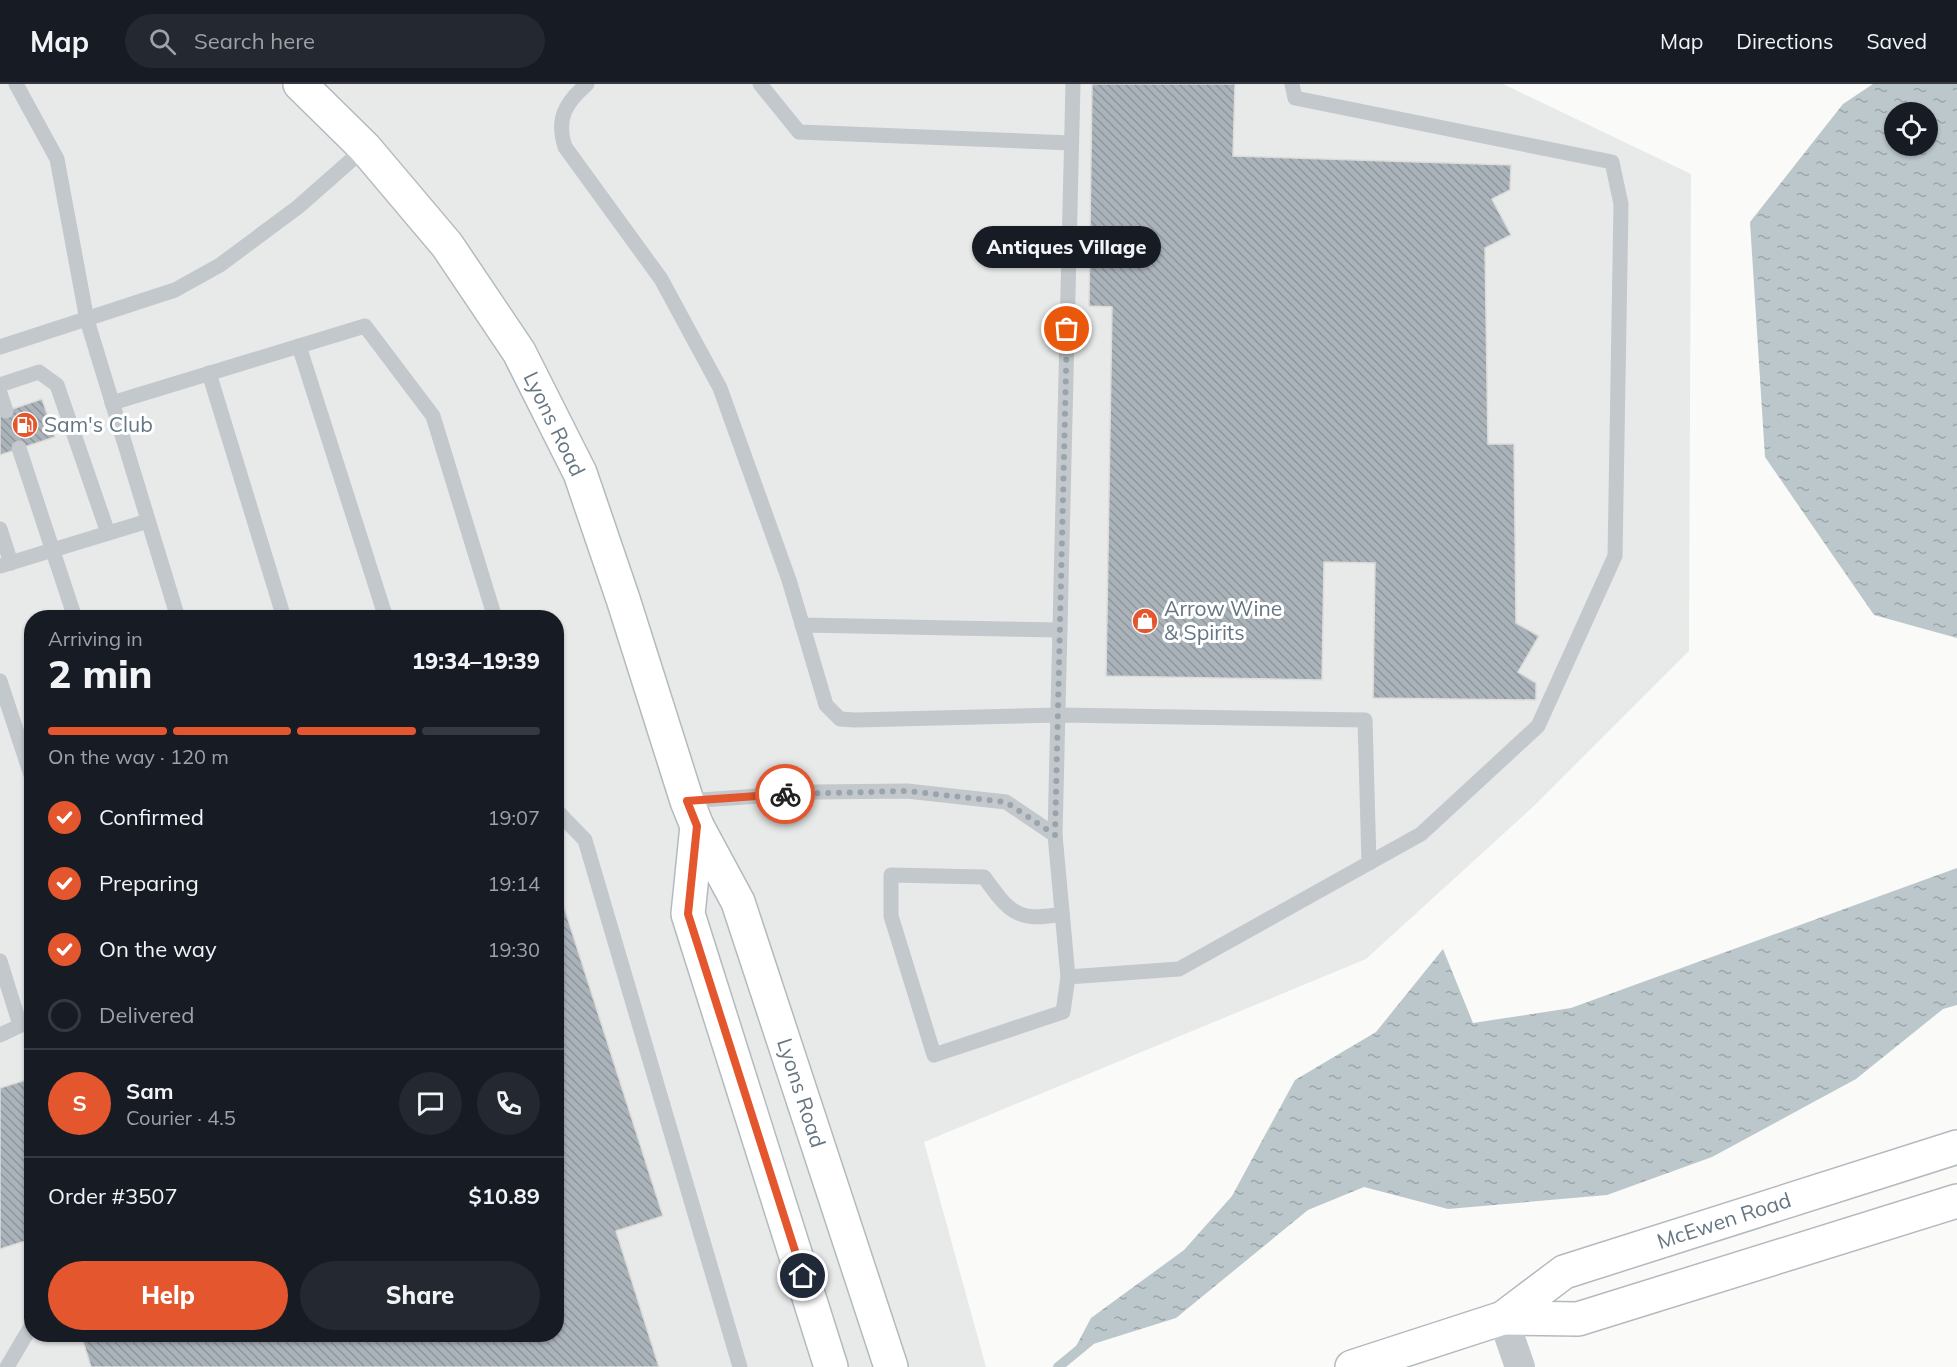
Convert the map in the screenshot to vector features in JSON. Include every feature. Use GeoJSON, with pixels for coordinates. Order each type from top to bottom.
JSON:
{"type":"FeatureCollection","features":[{"type":"Feature","properties":{"kind":"street","name":"Lyons Road"},"geometry":{"type":"LineString","coordinates":[[300,84],[365,148],[447,245],[519,352],[580,473],[692,814],[738,902],[891,1367]]}},
{"type":"Feature","properties":{"kind":"street","name":"Lyons Road"},"geometry":{"type":"LineString","coordinates":[[692,814],[688,914],[831,1367]]}},
{"type":"Feature","properties":{"kind":"street","name":"McEwen Road"},"geometry":{"type":"LineString","coordinates":[[1503,1318],[1564,1272],[1957,1147]]}},
{"type":"Feature","properties":{"kind":"street","name":"McEwen Road"},"geometry":{"type":"LineString","coordinates":[[1352,1367],[1503,1318],[1578,1319],[1957,1201]]}},
{"type":"Feature","properties":{"kind":"street"},"geometry":{"type":"LineString","coordinates":[[1503,1318],[1521,1367]]}},
{"type":"Feature","properties":{"kind":"lane"},"geometry":{"type":"LineString","coordinates":[[16,84],[57,159],[87,320],[176,610]]}},
{"type":"Feature","properties":{"kind":"lane"},"geometry":{"type":"LineString","coordinates":[[587,84],[573,96],[562,113],[560,131],[565,147],[661,279],[720,388],[789,580],[826,705],[840,719],[1058,715],[1365,720],[1369,864]]}},
{"type":"Feature","properties":{"kind":"lane"},"geometry":{"type":"LineString","coordinates":[[760,84],[799,132],[1071,144]]}},
{"type":"Feature","properties":{"kind":"lane"},"geometry":{"type":"LineString","coordinates":[[1062,914],[1035,919],[1017,914],[984,877],[891,874],[891,916],[934,1055],[1063,1012],[1068,977],[1055,835],[1072,84]]}},
{"type":"Feature","properties":{"kind":"lane"},"geometry":{"type":"LineString","coordinates":[[1068,977],[1179,969],[1421,834],[1538,726],[1615,556],[1621,204],[1612,162],[1294,98],[1292,84]]}},
{"type":"Feature","properties":{"kind":"lane"},"geometry":{"type":"LineString","coordinates":[[0,348],[175,290],[220,265],[298,207],[365,148]]}},
{"type":"Feature","properties":{"kind":"lane"},"geometry":{"type":"LineString","coordinates":[[112,403],[365,326],[433,416],[493,610]]}},
{"type":"Feature","properties":{"kind":"lane"},"geometry":{"type":"LineString","coordinates":[[298,346],[383,610]]}},
{"type":"Feature","properties":{"kind":"lane"},"geometry":{"type":"LineString","coordinates":[[0,385],[39,372],[57,385],[108,533]]}},
{"type":"Feature","properties":{"kind":"lane"},"geometry":{"type":"LineString","coordinates":[[209,373],[282,610]]}},
{"type":"Feature","properties":{"kind":"lane"},"geometry":{"type":"LineString","coordinates":[[0,393],[6,411]]}},
{"type":"Feature","properties":{"kind":"lane"},"geometry":{"type":"LineString","coordinates":[[19,448],[72,610]]}},
{"type":"Feature","properties":{"kind":"lane"},"geometry":{"type":"LineString","coordinates":[[0,529],[5,565],[148,520]]}},
{"type":"Feature","properties":{"kind":"lane"},"geometry":{"type":"LineString","coordinates":[[802,625],[1060,630]]}},
{"type":"Feature","properties":{"kind":"lane"},"geometry":{"type":"LineString","coordinates":[[0,681],[24,754]]}},
{"type":"Feature","properties":{"kind":"lane"},"geometry":{"type":"LineString","coordinates":[[692,814],[816,792],[907,791],[1006,802],[1055,835]]}},
{"type":"Feature","properties":{"kind":"lane"},"geometry":{"type":"LineString","coordinates":[[564,818],[585,840],[740,1367]]}},
{"type":"Feature","properties":{"kind":"lane"},"geometry":{"type":"LineString","coordinates":[[0,961],[24,1018]]}},
{"type":"Feature","properties":{"kind":"lane"},"geometry":{"type":"LineString","coordinates":[[0,1035],[24,1024]]}},
{"type":"Feature","properties":{"kind":"lane"},"geometry":{"type":"LineString","coordinates":[[7,1367],[24,1338]]}},
{"type":"Feature","properties":{"kind":"shaded area"},"geometry":{"type":"Polygon","coordinates":[[[0,84],[1503,84],[1691,174],[1689,651],[1535,805],[1366,959],[924,1142],[986,1367],[0,1367],[0,84]]]}},
{"type":"Feature","properties":{"kind":"water"},"geometry":{"type":"Polygon","coordinates":[[[1873,84],[1957,84],[1957,638],[1874,615],[1765,457],[1750,222],[1843,104],[1873,84]]]}},
{"type":"Feature","properties":{"kind":"water"},"geometry":{"type":"Polygon","coordinates":[[[1957,868],[1957,1005],[1943,1009],[1856,1079],[1712,1157],[1607,1195],[1448,1209],[1364,1187],[1308,1210],[1176,1318],[1074,1350],[1091,1318],[1184,1250],[1232,1196],[1295,1080],[1376,1032],[1443,949],[1473,1023],[1571,1008],[1957,868]]]}},
{"type":"Feature","properties":{"kind":"building"},"geometry":{"type":"Polygon","coordinates":[[[1092,84],[1235,84],[1233,156],[1511,165],[1510,190],[1492,199],[1511,235],[1485,248],[1488,444],[1514,444],[1516,623],[1539,636],[1518,672],[1536,683],[1536,700],[1373,698],[1375,563],[1324,562],[1322,680],[1106,676],[1112,307],[1089,306],[1092,84]]]}},
{"type":"Feature","properties":{"kind":"building","name":"Sam's Club"},"geometry":{"type":"Polygon","coordinates":[[[42,399],[55,437],[0,455],[0,413],[42,399]]]}},
{"type":"Feature","properties":{"kind":"building"},"geometry":{"type":"Polygon","coordinates":[[[564,907],[663,1216],[616,1231],[659,1367],[91,1367],[83,1342],[564,1342],[564,907]]]}},
{"type":"Feature","properties":{"kind":"building"},"geometry":{"type":"Polygon","coordinates":[[[24,1080],[24,1242],[0,1249],[0,1088],[24,1080]]]}},
{"type":"Feature","properties":{"kind":"waterway"},"geometry":{"type":"LineString","coordinates":[[1058,1367],[1091,1340]]}},
{"type":"Feature","properties":{"kind":"way so far"},"geometry":{"type":"LineString","coordinates":[[785,794],[907,791],[1006,802],[1055,835],[1067,329]]}},
{"type":"Feature","properties":{"kind":"place","name":"Antiques Village"},"geometry":{"type":"Point","coordinates":[1067,329]}},
{"type":"Feature","properties":{"kind":"place","name":"Sam's Club"},"geometry":{"type":"Point","coordinates":[25,425]}},
{"type":"Feature","properties":{"kind":"place","name":"Arrow Wine & Spirits"},"geometry":{"type":"Point","coordinates":[1145,621]}},
{"type":"Feature","properties":{"kind":"route"},"geometry":{"type":"LineString","coordinates":[[785,794],[687,801],[697,826],[688,914],[803,1276]]}}]}
